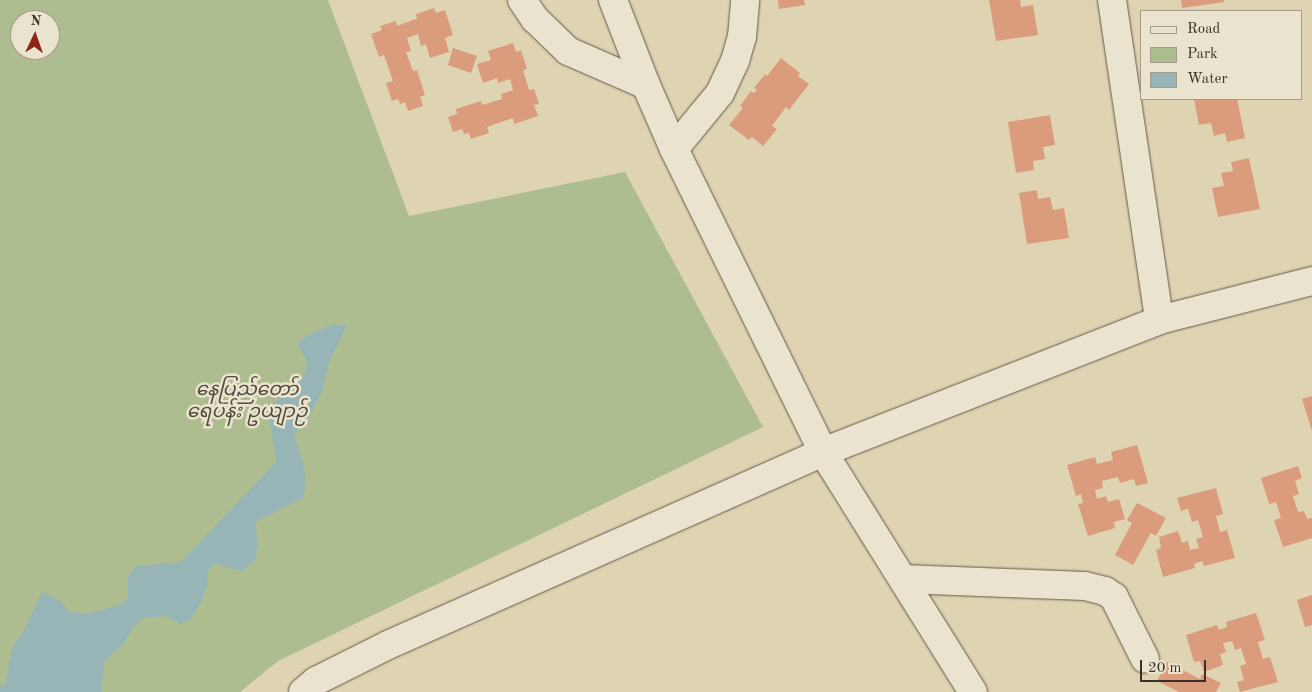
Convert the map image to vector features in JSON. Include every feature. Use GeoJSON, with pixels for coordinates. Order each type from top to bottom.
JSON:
{"type":"FeatureCollection","features":[{"type":"Feature","properties":{"kind":"street"},"geometry":{"type":"LineString","coordinates":[[522,0],[535,19],[568,52],[646,86]]}},
{"type":"Feature","properties":{"kind":"street"},"geometry":{"type":"LineString","coordinates":[[613,0],[646,86],[674,149],[823,452],[973,692]]}},
{"type":"Feature","properties":{"kind":"street"},"geometry":{"type":"LineString","coordinates":[[674,149],[720,93],[735,61],[742,37],[745,0]]}},
{"type":"Feature","properties":{"kind":"street"},"geometry":{"type":"LineString","coordinates":[[1112,0],[1159,320]]}},
{"type":"Feature","properties":{"kind":"street"},"geometry":{"type":"LineString","coordinates":[[303,692],[316,681],[388,646],[823,452],[1159,320],[1312,281]]}},
{"type":"Feature","properties":{"kind":"street"},"geometry":{"type":"LineString","coordinates":[[903,579],[1085,586],[1105,591],[1114,597],[1145,658]]}},
{"type":"Feature","properties":{"kind":"green space","name":"နေပြည်တော် ရေပန်း ဥယျာဉ်"},"geometry":{"type":"Polygon","coordinates":[[[0,0],[328,0],[409,216],[625,172],[763,427],[278,661],[240,692],[0,692],[0,0]]]}},
{"type":"Feature","properties":{"kind":"water"},"geometry":{"type":"Polygon","coordinates":[[[346,324],[342,337],[329,361],[322,391],[310,415],[294,435],[303,462],[306,484],[303,498],[255,522],[258,544],[255,561],[242,571],[216,564],[209,568],[207,586],[203,598],[191,619],[181,624],[166,616],[143,618],[132,628],[124,644],[104,662],[101,692],[0,692],[0,686],[5,685],[12,648],[25,629],[42,592],[61,601],[68,611],[87,614],[119,605],[128,599],[128,577],[136,566],[181,562],[276,462],[268,409],[304,377],[307,361],[297,343],[308,335],[331,325],[346,324]]]}},
{"type":"Feature","properties":{"kind":"building"},"geometry":{"type":"Polygon","coordinates":[[[778,0],[804,0],[805,5],[779,9],[778,0]]]}},
{"type":"Feature","properties":{"kind":"building"},"geometry":{"type":"Polygon","coordinates":[[[989,0],[1020,0],[1021,7],[1033,5],[1038,35],[996,41],[989,0]]]}},
{"type":"Feature","properties":{"kind":"building"},"geometry":{"type":"Polygon","coordinates":[[[1181,0],[1224,0],[1224,2],[1182,8],[1181,0]]]}},
{"type":"Feature","properties":{"kind":"building"},"geometry":{"type":"Polygon","coordinates":[[[434,8],[436,13],[445,10],[453,35],[445,38],[449,52],[430,58],[426,44],[421,46],[418,34],[407,38],[411,51],[406,52],[413,71],[417,70],[425,95],[420,97],[423,106],[408,111],[405,102],[400,104],[398,99],[392,101],[386,83],[393,81],[384,55],[379,57],[371,34],[382,30],[380,26],[396,21],[397,26],[417,19],[416,14],[434,8]]]}},
{"type":"Feature","properties":{"kind":"building"},"geometry":{"type":"Polygon","coordinates":[[[513,43],[516,52],[521,50],[527,69],[523,70],[529,90],[534,89],[539,104],[534,105],[538,116],[514,124],[513,118],[487,127],[489,133],[471,139],[469,133],[464,134],[462,129],[453,132],[448,117],[457,114],[456,109],[481,101],[482,105],[502,99],[501,94],[513,90],[510,79],[498,83],[497,78],[483,83],[477,64],[491,60],[488,51],[513,43]]]}},
{"type":"Feature","properties":{"kind":"building"},"geometry":{"type":"Polygon","coordinates":[[[453,48],[477,56],[471,73],[448,65],[453,48]]]}},
{"type":"Feature","properties":{"kind":"building"},"geometry":{"type":"Polygon","coordinates":[[[781,58],[800,73],[798,76],[809,84],[789,110],[786,107],[772,126],[777,129],[763,146],[752,137],[749,140],[729,125],[743,108],[740,106],[751,91],[754,93],[757,90],[754,88],[765,74],[767,76],[781,58]]]}},
{"type":"Feature","properties":{"kind":"building"},"geometry":{"type":"Polygon","coordinates":[[[1194,100],[1237,100],[1245,138],[1227,142],[1225,133],[1214,136],[1211,123],[1199,125],[1194,100]]]}},
{"type":"Feature","properties":{"kind":"building"},"geometry":{"type":"Polygon","coordinates":[[[1050,115],[1055,145],[1043,147],[1045,159],[1033,161],[1034,170],[1016,173],[1008,122],[1050,115]]]}},
{"type":"Feature","properties":{"kind":"building"},"geometry":{"type":"Polygon","coordinates":[[[1249,158],[1260,209],[1218,217],[1212,188],[1224,186],[1221,173],[1233,171],[1231,162],[1249,158]]]}},
{"type":"Feature","properties":{"kind":"building"},"geometry":{"type":"Polygon","coordinates":[[[1037,190],[1038,199],[1050,197],[1053,210],[1064,208],[1069,238],[1027,244],[1019,193],[1037,190]]]}},
{"type":"Feature","properties":{"kind":"building"},"geometry":{"type":"Polygon","coordinates":[[[1312,396],[1312,431],[1302,399],[1312,396]]]}},
{"type":"Feature","properties":{"kind":"building"},"geometry":{"type":"Polygon","coordinates":[[[1137,445],[1148,483],[1136,486],[1134,479],[1120,483],[1118,477],[1102,481],[1103,488],[1095,490],[1097,499],[1106,496],[1108,502],[1119,499],[1125,519],[1114,522],[1115,528],[1088,536],[1078,504],[1083,503],[1081,494],[1076,496],[1067,465],[1095,457],[1097,464],[1113,460],[1111,452],[1137,445]]]}},
{"type":"Feature","properties":{"kind":"building"},"geometry":{"type":"Polygon","coordinates":[[[1298,466],[1302,478],[1295,481],[1299,494],[1293,496],[1298,512],[1304,511],[1307,519],[1312,518],[1312,538],[1283,547],[1274,520],[1281,518],[1276,502],[1269,504],[1261,478],[1298,466]]]}},
{"type":"Feature","properties":{"kind":"building"},"geometry":{"type":"Polygon","coordinates":[[[1216,488],[1223,514],[1216,516],[1220,532],[1227,530],[1235,558],[1204,566],[1202,561],[1194,564],[1195,568],[1163,577],[1156,550],[1161,548],[1159,537],[1178,531],[1182,543],[1188,541],[1190,550],[1199,548],[1196,539],[1203,537],[1198,520],[1192,522],[1188,509],[1181,511],[1177,498],[1216,488]]]}},
{"type":"Feature","properties":{"kind":"building"},"geometry":{"type":"Polygon","coordinates":[[[1137,503],[1166,518],[1156,536],[1151,533],[1133,565],[1115,555],[1132,523],[1127,520],[1137,503]]]}},
{"type":"Feature","properties":{"kind":"building"},"geometry":{"type":"Polygon","coordinates":[[[1312,595],[1312,625],[1305,627],[1297,600],[1312,595]]]}},
{"type":"Feature","properties":{"kind":"building"},"geometry":{"type":"Polygon","coordinates":[[[1256,613],[1265,640],[1258,642],[1263,659],[1270,657],[1278,682],[1240,692],[1237,682],[1244,680],[1240,666],[1246,664],[1241,648],[1235,650],[1232,641],[1223,643],[1226,652],[1220,654],[1223,665],[1204,672],[1200,661],[1194,662],[1186,635],[1217,625],[1219,630],[1227,627],[1226,622],[1256,613]]]}},
{"type":"Feature","properties":{"kind":"building"},"geometry":{"type":"Polygon","coordinates":[[[1167,662],[1200,679],[1202,674],[1221,683],[1216,692],[1179,692],[1157,681],[1167,662]]]}}]}
